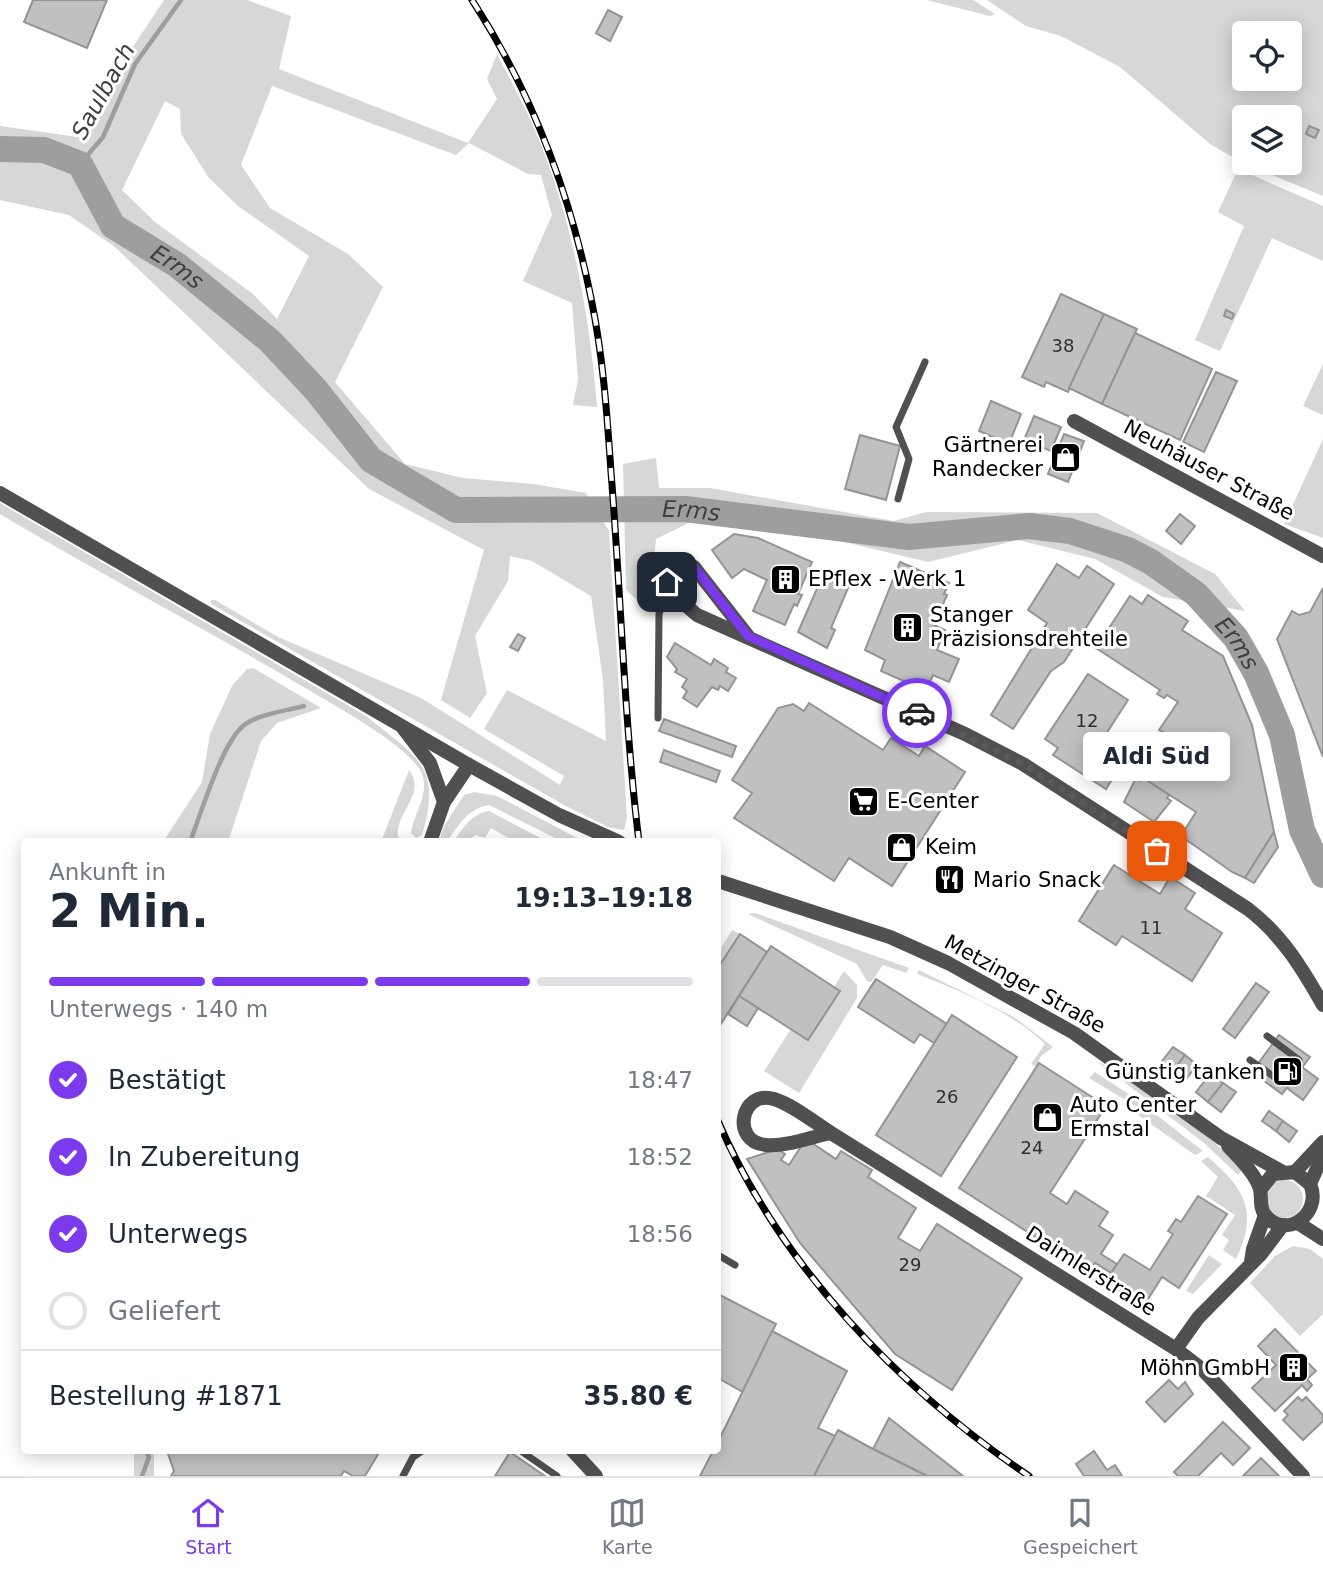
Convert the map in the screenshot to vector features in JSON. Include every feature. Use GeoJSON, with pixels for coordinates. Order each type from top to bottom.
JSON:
{"type":"FeatureCollection","features":[{"type":"Feature","properties":{"kind":"street","name":"Neuhäuser Straße"},"geometry":{"type":"LineString","coordinates":[[1074,421],[1323,556]]}},
{"type":"Feature","properties":{"kind":"street"},"geometry":{"type":"LineString","coordinates":[[0,493],[469,765],[559,814],[610,838]]}},
{"type":"Feature","properties":{"kind":"street"},"geometry":{"type":"LineString","coordinates":[[748,636],[694,567],[687,564],[677,566],[667,582],[668,590],[697,615],[965,734],[1034,771],[1266,923],[1292,951],[1323,1004]]}},
{"type":"Feature","properties":{"kind":"street"},"geometry":{"type":"LineString","coordinates":[[398,722],[430,763],[444,802]]}},
{"type":"Feature","properties":{"kind":"street"},"geometry":{"type":"LineString","coordinates":[[431,838],[444,802],[469,765]]}},
{"type":"Feature","properties":{"kind":"street","name":"Metzinger Straße"},"geometry":{"type":"LineString","coordinates":[[721,882],[890,937],[988,984],[1108,1054],[1221,1138],[1310,1184]]}},
{"type":"Feature","properties":{"kind":"street","name":"Daimlerstraße"},"geometry":{"type":"LineString","coordinates":[[831,1133],[769,1146],[755,1143],[745,1133],[742,1121],[747,1108],[757,1099],[773,1098],[831,1133],[1176,1349],[1202,1369],[1303,1476]]}},
{"type":"Feature","properties":{"kind":"street","name":"Metzinger Straße"},"geometry":{"type":"LineString","coordinates":[[1221,1138],[1255,1180],[1265,1215]]}},
{"type":"Feature","properties":{"kind":"street"},"geometry":{"type":"LineString","coordinates":[[1260,1190],[1269,1177],[1288,1172],[1323,1142]]}},
{"type":"Feature","properties":{"kind":"street"},"geometry":{"type":"LineString","coordinates":[[1323,1155],[1310,1184],[1313,1204],[1323,1219]]}},
{"type":"Feature","properties":{"kind":"street"},"geometry":{"type":"LineString","coordinates":[[1251,1262],[1252,1249],[1265,1215],[1283,1225],[1298,1223],[1308,1215],[1313,1204]]}},
{"type":"Feature","properties":{"kind":"street"},"geometry":{"type":"LineString","coordinates":[[1298,1223],[1323,1239]]}},
{"type":"Feature","properties":{"kind":"street"},"geometry":{"type":"LineString","coordinates":[[1176,1349],[1198,1318],[1283,1225]]}},
{"type":"Feature","properties":{"kind":"street"},"geometry":{"type":"LineString","coordinates":[[576,1454],[596,1476]]}},
{"type":"Feature","properties":{"kind":"lane"},"geometry":{"type":"LineString","coordinates":[[898,499],[909,459],[896,426],[925,362]]}},
{"type":"Feature","properties":{"kind":"lane"},"geometry":{"type":"LineString","coordinates":[[658,718],[659,614],[668,590]]}},
{"type":"Feature","properties":{"kind":"lane"},"geometry":{"type":"LineString","coordinates":[[1250,1060],[1283,1083],[1299,1060],[1267,1036]]}},
{"type":"Feature","properties":{"kind":"lane"},"geometry":{"type":"LineString","coordinates":[[721,1257],[735,1265]]}},
{"type":"Feature","properties":{"kind":"lane"},"geometry":{"type":"LineString","coordinates":[[403,1476],[413,1457],[418,1454]]}},
{"type":"Feature","properties":{"kind":"lane"},"geometry":{"type":"LineString","coordinates":[[525,1454],[557,1476]]}},
{"type":"Feature","properties":{"kind":"shaded area"},"geometry":{"type":"Polygon","coordinates":[[[164,0],[247,0],[291,16],[279,69],[468,143],[497,99],[487,79],[497,54],[538,138],[564,213],[585,309],[597,407],[573,405],[578,379],[572,303],[523,281],[552,215],[541,175],[528,174],[469,143],[456,155],[272,86],[241,165],[270,208],[348,254],[383,287],[335,382],[405,464],[463,478],[534,484],[586,493],[609,531],[627,817],[624,830],[608,827],[564,805],[211,604],[211,600],[215,600],[278,637],[421,698],[560,785],[564,776],[484,729],[507,690],[606,741],[603,680],[591,596],[532,561],[510,556],[508,581],[475,636],[487,693],[470,718],[441,700],[484,550],[369,489],[115,247],[69,215],[0,200],[0,126],[85,138],[107,86],[164,0]],[[165,101],[122,190],[155,222],[253,294],[277,319],[309,256],[238,206],[209,178],[181,134],[180,109],[165,101]]]}},
{"type":"Feature","properties":{"kind":"shaded area"},"geometry":{"type":"Polygon","coordinates":[[[927,0],[973,0],[995,14],[990,16],[927,0]]]}},
{"type":"Feature","properties":{"kind":"shaded area"},"geometry":{"type":"Polygon","coordinates":[[[987,0],[1323,0],[1323,196],[1272,175],[1302,175],[1302,105],[1232,105],[1232,157],[1210,144],[1120,67],[1061,36],[1026,26],[987,0]]]}},
{"type":"Feature","properties":{"kind":"shaded area"},"geometry":{"type":"Polygon","coordinates":[[[1235,175],[1252,175],[1323,206],[1323,261],[1272,238],[1220,351],[1195,340],[1244,226],[1218,212],[1235,175]]]}},
{"type":"Feature","properties":{"kind":"shaded area"},"geometry":{"type":"Polygon","coordinates":[[[1323,364],[1323,415],[1303,406],[1323,364]]]}},
{"type":"Feature","properties":{"kind":"shaded area"},"geometry":{"type":"Polygon","coordinates":[[[1323,439],[1323,538],[1284,524],[1323,439]]]}},
{"type":"Feature","properties":{"kind":"shaded area"},"geometry":{"type":"Polygon","coordinates":[[[656,458],[659,488],[710,488],[894,521],[926,512],[1097,513],[1215,574],[1245,611],[1163,597],[1095,559],[1018,540],[928,562],[840,541],[701,517],[656,539],[650,612],[626,590],[623,464],[656,458]]]}},
{"type":"Feature","properties":{"kind":"shaded area"},"geometry":{"type":"Polygon","coordinates":[[[0,503],[366,716],[411,753],[427,777],[428,811],[422,835],[416,838],[411,833],[423,795],[424,780],[421,772],[404,752],[348,713],[284,675],[0,514],[0,503]]]}},
{"type":"Feature","properties":{"kind":"shaded area"},"geometry":{"type":"Polygon","coordinates":[[[253,668],[321,708],[277,723],[261,741],[229,838],[166,838],[202,782],[210,734],[232,686],[247,669],[253,668]]]}},
{"type":"Feature","properties":{"kind":"shaded area"},"geometry":{"type":"Polygon","coordinates":[[[409,770],[414,779],[414,789],[400,823],[399,838],[383,838],[409,770]]]}},
{"type":"Feature","properties":{"kind":"shaded area"},"geometry":{"type":"Polygon","coordinates":[[[474,792],[497,796],[577,838],[555,838],[489,805],[470,813],[450,838],[440,838],[444,826],[464,795],[474,792]]]}},
{"type":"Feature","properties":{"kind":"shaded area"},"geometry":{"type":"Polygon","coordinates":[[[489,811],[540,838],[508,838],[491,828],[485,838],[476,835],[471,838],[456,838],[472,818],[489,811]]]}},
{"type":"Feature","properties":{"kind":"shaded area"},"geometry":{"type":"Polygon","coordinates":[[[755,913],[909,968],[906,973],[883,965],[871,982],[867,981],[857,964],[748,914],[755,913]]]}},
{"type":"Feature","properties":{"kind":"shaded area"},"geometry":{"type":"Polygon","coordinates":[[[732,930],[740,934],[721,963],[721,948],[732,930]]]}},
{"type":"Feature","properties":{"kind":"shaded area"},"geometry":{"type":"Polygon","coordinates":[[[919,970],[1014,1017],[1053,1047],[1041,1056],[1036,1067],[1031,1064],[1045,1044],[1032,1032],[984,1003],[917,974],[919,970]]]}},
{"type":"Feature","properties":{"kind":"shaded area"},"geometry":{"type":"Polygon","coordinates":[[[844,971],[857,985],[857,998],[799,1093],[764,1071],[791,1029],[808,1040],[840,991],[834,987],[844,971]]]}},
{"type":"Feature","properties":{"kind":"shaded area"},"geometry":{"type":"Polygon","coordinates":[[[1098,1062],[1137,1082],[1175,1108],[1242,1170],[1238,1175],[1204,1143],[1098,1062]]]}},
{"type":"Feature","properties":{"kind":"shaded area"},"geometry":{"type":"Polygon","coordinates":[[[1095,1072],[1136,1099],[1203,1151],[1195,1155],[1138,1115],[1140,1109],[1089,1078],[1095,1072]]]}},
{"type":"Feature","properties":{"kind":"shaded area"},"geometry":{"type":"Polygon","coordinates":[[[1208,1157],[1231,1180],[1245,1202],[1247,1228],[1236,1259],[1223,1250],[1229,1240],[1222,1235],[1235,1215],[1206,1196],[1218,1177],[1201,1161],[1208,1157]]]}},
{"type":"Feature","properties":{"kind":"shaded area"},"geometry":{"type":"Polygon","coordinates":[[[1284,1180],[1297,1186],[1303,1199],[1297,1212],[1284,1218],[1271,1212],[1265,1199],[1271,1186],[1284,1180]]]}},
{"type":"Feature","properties":{"kind":"shaded area"},"geometry":{"type":"Polygon","coordinates":[[[1293,1246],[1310,1249],[1323,1259],[1323,1314],[1300,1336],[1250,1283],[1275,1256],[1293,1246]]]}},
{"type":"Feature","properties":{"kind":"shaded area"},"geometry":{"type":"Polygon","coordinates":[[[1209,1255],[1222,1264],[1193,1294],[1186,1291],[1209,1255]]]}},
{"type":"Feature","properties":{"kind":"shaded area"},"geometry":{"type":"Polygon","coordinates":[[[134,1454],[154,1454],[154,1476],[134,1476],[134,1454]]]}},
{"type":"Feature","properties":{"kind":"building"},"geometry":{"type":"Polygon","coordinates":[[[33,0],[107,0],[87,48],[24,22],[33,0]]]}},
{"type":"Feature","properties":{"kind":"building"},"geometry":{"type":"Polygon","coordinates":[[[608,10],[622,17],[610,41],[596,33],[608,10]]]}},
{"type":"Feature","properties":{"kind":"building"},"geometry":{"type":"Polygon","coordinates":[[[1309,126],[1319,130],[1315,138],[1306,134],[1309,126]]]}},
{"type":"Feature","properties":{"kind":"building"},"geometry":{"type":"Polygon","coordinates":[[[1061,294],[1104,314],[1068,392],[1046,382],[1044,387],[1022,377],[1061,294]]]}},
{"type":"Feature","properties":{"kind":"building"},"geometry":{"type":"Polygon","coordinates":[[[1226,310],[1234,314],[1232,319],[1224,316],[1226,310]]]}},
{"type":"Feature","properties":{"kind":"building"},"geometry":{"type":"Polygon","coordinates":[[[1104,314],[1137,329],[1102,404],[1069,388],[1104,314]]]}},
{"type":"Feature","properties":{"kind":"building"},"geometry":{"type":"Polygon","coordinates":[[[1135,333],[1212,369],[1180,440],[1102,404],[1135,333]]]}},
{"type":"Feature","properties":{"kind":"building"},"geometry":{"type":"Polygon","coordinates":[[[1216,372],[1237,381],[1204,452],[1183,442],[1216,372]]]}},
{"type":"Feature","properties":{"kind":"building"},"geometry":{"type":"Polygon","coordinates":[[[991,401],[1021,414],[1009,444],[979,431],[991,401]]]}},
{"type":"Feature","properties":{"kind":"building"},"geometry":{"type":"Polygon","coordinates":[[[1034,416],[1061,427],[1051,451],[1024,440],[1034,416]]]}},
{"type":"Feature","properties":{"kind":"building","name":"Gärtnerei Randecker"},"geometry":{"type":"Polygon","coordinates":[[[1064,434],[1084,441],[1068,482],[1048,474],[1064,434]]]}},
{"type":"Feature","properties":{"kind":"building"},"geometry":{"type":"Polygon","coordinates":[[[860,435],[900,446],[886,500],[845,489],[860,435]]]}},
{"type":"Feature","properties":{"kind":"building"},"geometry":{"type":"Polygon","coordinates":[[[1180,514],[1195,526],[1181,544],[1166,531],[1180,514]]]}},
{"type":"Feature","properties":{"kind":"building","name":"EPflex - Werk 1"},"geometry":{"type":"Polygon","coordinates":[[[734,534],[758,538],[812,562],[798,594],[802,595],[797,606],[794,604],[785,625],[753,611],[767,580],[744,569],[732,578],[712,550],[734,534]]]}},
{"type":"Feature","properties":{"kind":"building","name":"Stanger Präzisionsdrehteile"},"geometry":{"type":"Polygon","coordinates":[[[900,562],[949,583],[944,594],[947,595],[934,625],[945,630],[937,650],[959,659],[949,682],[933,675],[926,691],[881,671],[885,660],[865,650],[900,562]]]}},
{"type":"Feature","properties":{"kind":"building"},"geometry":{"type":"Polygon","coordinates":[[[1057,564],[1079,578],[1087,566],[1114,584],[1064,662],[1051,671],[1013,729],[991,715],[1047,623],[1028,610],[1057,564]]]}},
{"type":"Feature","properties":{"kind":"building"},"geometry":{"type":"Polygon","coordinates":[[[822,577],[848,588],[831,628],[835,630],[827,648],[798,632],[822,577]]]}},
{"type":"Feature","properties":{"kind":"building"},"geometry":{"type":"Polygon","coordinates":[[[1323,588],[1323,757],[1277,639],[1292,611],[1299,615],[1310,612],[1323,588]]]}},
{"type":"Feature","properties":{"kind":"building"},"geometry":{"type":"Polygon","coordinates":[[[1148,595],[1188,621],[1182,630],[1223,656],[1252,725],[1274,832],[1245,878],[1232,872],[1181,836],[1196,812],[1140,776],[1167,734],[1159,730],[1178,702],[1167,695],[1164,698],[1157,694],[1160,690],[1096,648],[1130,596],[1142,604],[1148,595]]]}},
{"type":"Feature","properties":{"kind":"building"},"geometry":{"type":"Polygon","coordinates":[[[518,634],[525,638],[518,651],[510,647],[518,634]]]}},
{"type":"Feature","properties":{"kind":"building"},"geometry":{"type":"Polygon","coordinates":[[[675,643],[711,665],[714,659],[728,668],[726,672],[736,678],[728,691],[720,686],[718,690],[712,687],[697,707],[683,698],[687,691],[682,687],[687,679],[675,672],[677,669],[667,657],[675,643]]]}},
{"type":"Feature","properties":{"kind":"building"},"geometry":{"type":"Polygon","coordinates":[[[1088,674],[1128,700],[1091,757],[1116,773],[1106,789],[1053,755],[1058,748],[1045,739],[1088,674]]]}},
{"type":"Feature","properties":{"kind":"building"},"geometry":{"type":"Polygon","coordinates":[[[809,703],[883,750],[891,738],[919,756],[925,746],[965,772],[892,886],[849,858],[834,881],[734,818],[752,793],[732,780],[778,708],[793,704],[804,711],[809,703]]]}},
{"type":"Feature","properties":{"kind":"building"},"geometry":{"type":"Polygon","coordinates":[[[664,719],[736,746],[732,757],[659,731],[664,719]]]}},
{"type":"Feature","properties":{"kind":"building"},"geometry":{"type":"Polygon","coordinates":[[[1155,736],[1162,741],[1140,776],[1132,771],[1155,736]]]}},
{"type":"Feature","properties":{"kind":"building"},"geometry":{"type":"Polygon","coordinates":[[[664,750],[720,771],[716,782],[660,762],[664,750]]]}},
{"type":"Feature","properties":{"kind":"building"},"geometry":{"type":"Polygon","coordinates":[[[1142,777],[1169,795],[1167,798],[1171,801],[1154,822],[1124,802],[1136,778],[1140,781],[1142,777]]]}},
{"type":"Feature","properties":{"kind":"building"},"geometry":{"type":"Polygon","coordinates":[[[1274,832],[1278,847],[1254,883],[1245,878],[1274,832]]]}},
{"type":"Feature","properties":{"kind":"building"},"geometry":{"type":"Polygon","coordinates":[[[1114,865],[1160,894],[1170,877],[1195,893],[1185,909],[1222,933],[1192,981],[1122,936],[1116,945],[1079,921],[1114,865]]]}},
{"type":"Feature","properties":{"kind":"building"},"geometry":{"type":"Polygon","coordinates":[[[740,934],[767,952],[721,1024],[721,963],[740,934]]]}},
{"type":"Feature","properties":{"kind":"building"},"geometry":{"type":"Polygon","coordinates":[[[771,946],[840,991],[808,1040],[739,996],[771,946]]]}},
{"type":"Feature","properties":{"kind":"building"},"geometry":{"type":"Polygon","coordinates":[[[876,979],[947,1024],[934,1043],[920,1034],[914,1043],[858,1007],[876,979]]]}},
{"type":"Feature","properties":{"kind":"building"},"geometry":{"type":"Polygon","coordinates":[[[1256,983],[1269,992],[1235,1038],[1223,1029],[1256,983]]]}},
{"type":"Feature","properties":{"kind":"building"},"geometry":{"type":"Polygon","coordinates":[[[739,996],[758,1008],[747,1026],[728,1014],[739,996]]]}},
{"type":"Feature","properties":{"kind":"building"},"geometry":{"type":"Polygon","coordinates":[[[952,1015],[1017,1057],[941,1176],[876,1135],[952,1015]]]}},
{"type":"Feature","properties":{"kind":"building"},"geometry":{"type":"Polygon","coordinates":[[[1279,1035],[1310,1057],[1282,1094],[1252,1072],[1279,1035]]]}},
{"type":"Feature","properties":{"kind":"building"},"geometry":{"type":"Polygon","coordinates":[[[1173,1047],[1185,1055],[1171,1074],[1159,1065],[1173,1047]]]}},
{"type":"Feature","properties":{"kind":"building"},"geometry":{"type":"Polygon","coordinates":[[[1185,1055],[1197,1065],[1183,1083],[1171,1074],[1185,1055]]]}},
{"type":"Feature","properties":{"kind":"building"},"geometry":{"type":"Polygon","coordinates":[[[1039,1063],[1106,1106],[1050,1193],[1067,1204],[1075,1191],[1108,1212],[1099,1226],[1113,1235],[1101,1254],[1117,1264],[1111,1273],[1095,1263],[1090,1272],[959,1188],[1039,1063]]]}},
{"type":"Feature","properties":{"kind":"building"},"geometry":{"type":"Polygon","coordinates":[[[1302,1067],[1318,1079],[1303,1100],[1287,1088],[1302,1067]]]}},
{"type":"Feature","properties":{"kind":"building"},"geometry":{"type":"Polygon","coordinates":[[[1211,1073],[1223,1083],[1208,1102],[1196,1092],[1211,1073]]]}},
{"type":"Feature","properties":{"kind":"building"},"geometry":{"type":"Polygon","coordinates":[[[1223,1083],[1236,1092],[1221,1112],[1208,1102],[1223,1083]]]}},
{"type":"Feature","properties":{"kind":"building"},"geometry":{"type":"Polygon","coordinates":[[[1269,1111],[1283,1121],[1276,1131],[1262,1121],[1269,1111]]]}},
{"type":"Feature","properties":{"kind":"building"},"geometry":{"type":"Polygon","coordinates":[[[1283,1121],[1297,1131],[1289,1142],[1276,1131],[1283,1121]]]}},
{"type":"Feature","properties":{"kind":"building"},"geometry":{"type":"Polygon","coordinates":[[[812,1143],[836,1159],[841,1151],[872,1170],[868,1177],[916,1208],[898,1238],[920,1251],[937,1224],[1022,1278],[952,1390],[895,1354],[800,1243],[747,1159],[778,1149],[785,1154],[781,1160],[789,1165],[802,1145],[812,1143]]]}},
{"type":"Feature","properties":{"kind":"building"},"geometry":{"type":"Polygon","coordinates":[[[1198,1196],[1227,1214],[1179,1288],[1162,1277],[1143,1307],[1105,1282],[1124,1254],[1150,1270],[1173,1234],[1168,1231],[1176,1219],[1181,1222],[1198,1196]]]}},
{"type":"Feature","properties":{"kind":"building"},"geometry":{"type":"Polygon","coordinates":[[[721,1296],[776,1324],[743,1392],[721,1380],[721,1296]]]}},
{"type":"Feature","properties":{"kind":"building","name":"Möhn GmbH"},"geometry":{"type":"Polygon","coordinates":[[[1275,1329],[1316,1371],[1307,1379],[1312,1385],[1307,1391],[1302,1385],[1275,1411],[1252,1388],[1276,1365],[1258,1346],[1275,1329]]]}},
{"type":"Feature","properties":{"kind":"building"},"geometry":{"type":"Polygon","coordinates":[[[772,1331],[847,1371],[818,1428],[835,1436],[814,1476],[700,1476],[711,1454],[721,1454],[721,1436],[772,1331]]]}},
{"type":"Feature","properties":{"kind":"building"},"geometry":{"type":"Polygon","coordinates":[[[1169,1380],[1178,1389],[1185,1382],[1193,1394],[1165,1422],[1146,1402],[1169,1380]]]}},
{"type":"Feature","properties":{"kind":"building"},"geometry":{"type":"Polygon","coordinates":[[[1298,1397],[1302,1401],[1306,1397],[1323,1415],[1323,1421],[1303,1440],[1283,1420],[1288,1415],[1284,1411],[1298,1397]]]}},
{"type":"Feature","properties":{"kind":"building"},"geometry":{"type":"Polygon","coordinates":[[[889,1418],[963,1476],[927,1476],[873,1449],[889,1418]]]}},
{"type":"Feature","properties":{"kind":"building"},"geometry":{"type":"Polygon","coordinates":[[[1223,1422],[1250,1448],[1233,1465],[1221,1453],[1198,1476],[1178,1476],[1174,1472],[1223,1422]]]}},
{"type":"Feature","properties":{"kind":"building"},"geometry":{"type":"Polygon","coordinates":[[[838,1430],[873,1449],[927,1476],[814,1476],[838,1430]]]}},
{"type":"Feature","properties":{"kind":"building"},"geometry":{"type":"Polygon","coordinates":[[[1094,1451],[1107,1470],[1115,1465],[1122,1476],[1084,1476],[1076,1464],[1094,1451]]]}},
{"type":"Feature","properties":{"kind":"building"},"geometry":{"type":"Polygon","coordinates":[[[168,1454],[378,1454],[365,1476],[353,1476],[344,1471],[341,1476],[171,1476],[174,1471],[168,1454]]]}},
{"type":"Feature","properties":{"kind":"building"},"geometry":{"type":"Polygon","coordinates":[[[509,1454],[513,1454],[545,1476],[495,1476],[509,1454]]]}},
{"type":"Feature","properties":{"kind":"building"},"geometry":{"type":"Polygon","coordinates":[[[1261,1458],[1279,1476],[1243,1476],[1261,1458]]]}},
{"type":"Feature","properties":{"kind":"waterway","name":"Saulbach"},"geometry":{"type":"LineString","coordinates":[[80,164],[103,137],[135,64],[181,0]]}},
{"type":"Feature","properties":{"kind":"waterway","name":"Erms"},"geometry":{"type":"LineString","coordinates":[[0,149],[44,150],[80,164],[113,226],[177,265],[270,341],[316,390],[371,460],[456,510],[685,509],[909,537],[1029,526],[1070,531],[1128,550],[1151,562],[1196,594],[1236,638],[1256,673],[1282,735],[1302,830],[1323,875]]}},
{"type":"Feature","properties":{"kind":"waterway"},"geometry":{"type":"LineString","coordinates":[[191,838],[219,764],[234,736],[255,719],[304,706]]}},
{"type":"Feature","properties":{"kind":"waterway"},"geometry":{"type":"LineString","coordinates":[[142,1476],[149,1457],[148,1454]]}},
{"type":"Feature","properties":{"kind":"railway"},"geometry":{"type":"LineString","coordinates":[[472,0],[513,70],[546,144],[572,220],[591,298],[606,406],[626,703],[639,838]]}},
{"type":"Feature","properties":{"kind":"railway"},"geometry":{"type":"LineString","coordinates":[[721,1127],[744,1175],[775,1226],[848,1320],[890,1364],[934,1404],[1029,1476]]}},
{"type":"Feature","properties":{"kind":"way so far"},"geometry":{"type":"LineString","coordinates":[[917,713],[1023,764],[1157,851]]}},
{"type":"Feature","properties":{"kind":"place","name":"Gärtnerei Randecker"},"geometry":{"type":"Point","coordinates":[1066,457]}},
{"type":"Feature","properties":{"kind":"place","name":"EPflex - Werk 1"},"geometry":{"type":"Point","coordinates":[785,579]}},
{"type":"Feature","properties":{"kind":"place","name":"Stanger Präzisionsdrehteile"},"geometry":{"type":"Point","coordinates":[907,627]}},
{"type":"Feature","properties":{"kind":"place","name":"E-Center"},"geometry":{"type":"Point","coordinates":[864,801]}},
{"type":"Feature","properties":{"kind":"place","name":"Keim"},"geometry":{"type":"Point","coordinates":[902,847]}},
{"type":"Feature","properties":{"kind":"place","name":"Aldi Süd"},"geometry":{"type":"Point","coordinates":[1157,851]}},
{"type":"Feature","properties":{"kind":"place","name":"Mario Snack"},"geometry":{"type":"Point","coordinates":[950,880]}},
{"type":"Feature","properties":{"kind":"place","name":"Günstig tanken"},"geometry":{"type":"Point","coordinates":[1288,1072]}},
{"type":"Feature","properties":{"kind":"place","name":"Auto Center Ermstal"},"geometry":{"type":"Point","coordinates":[1047,1117]}},
{"type":"Feature","properties":{"kind":"place","name":"Möhn GmbH"},"geometry":{"type":"Point","coordinates":[1293,1368]}},
{"type":"Feature","properties":{"kind":"route"},"geometry":{"type":"LineString","coordinates":[[667,582],[677,566],[687,564],[694,567],[732,611],[748,636],[917,713]]}}]}
